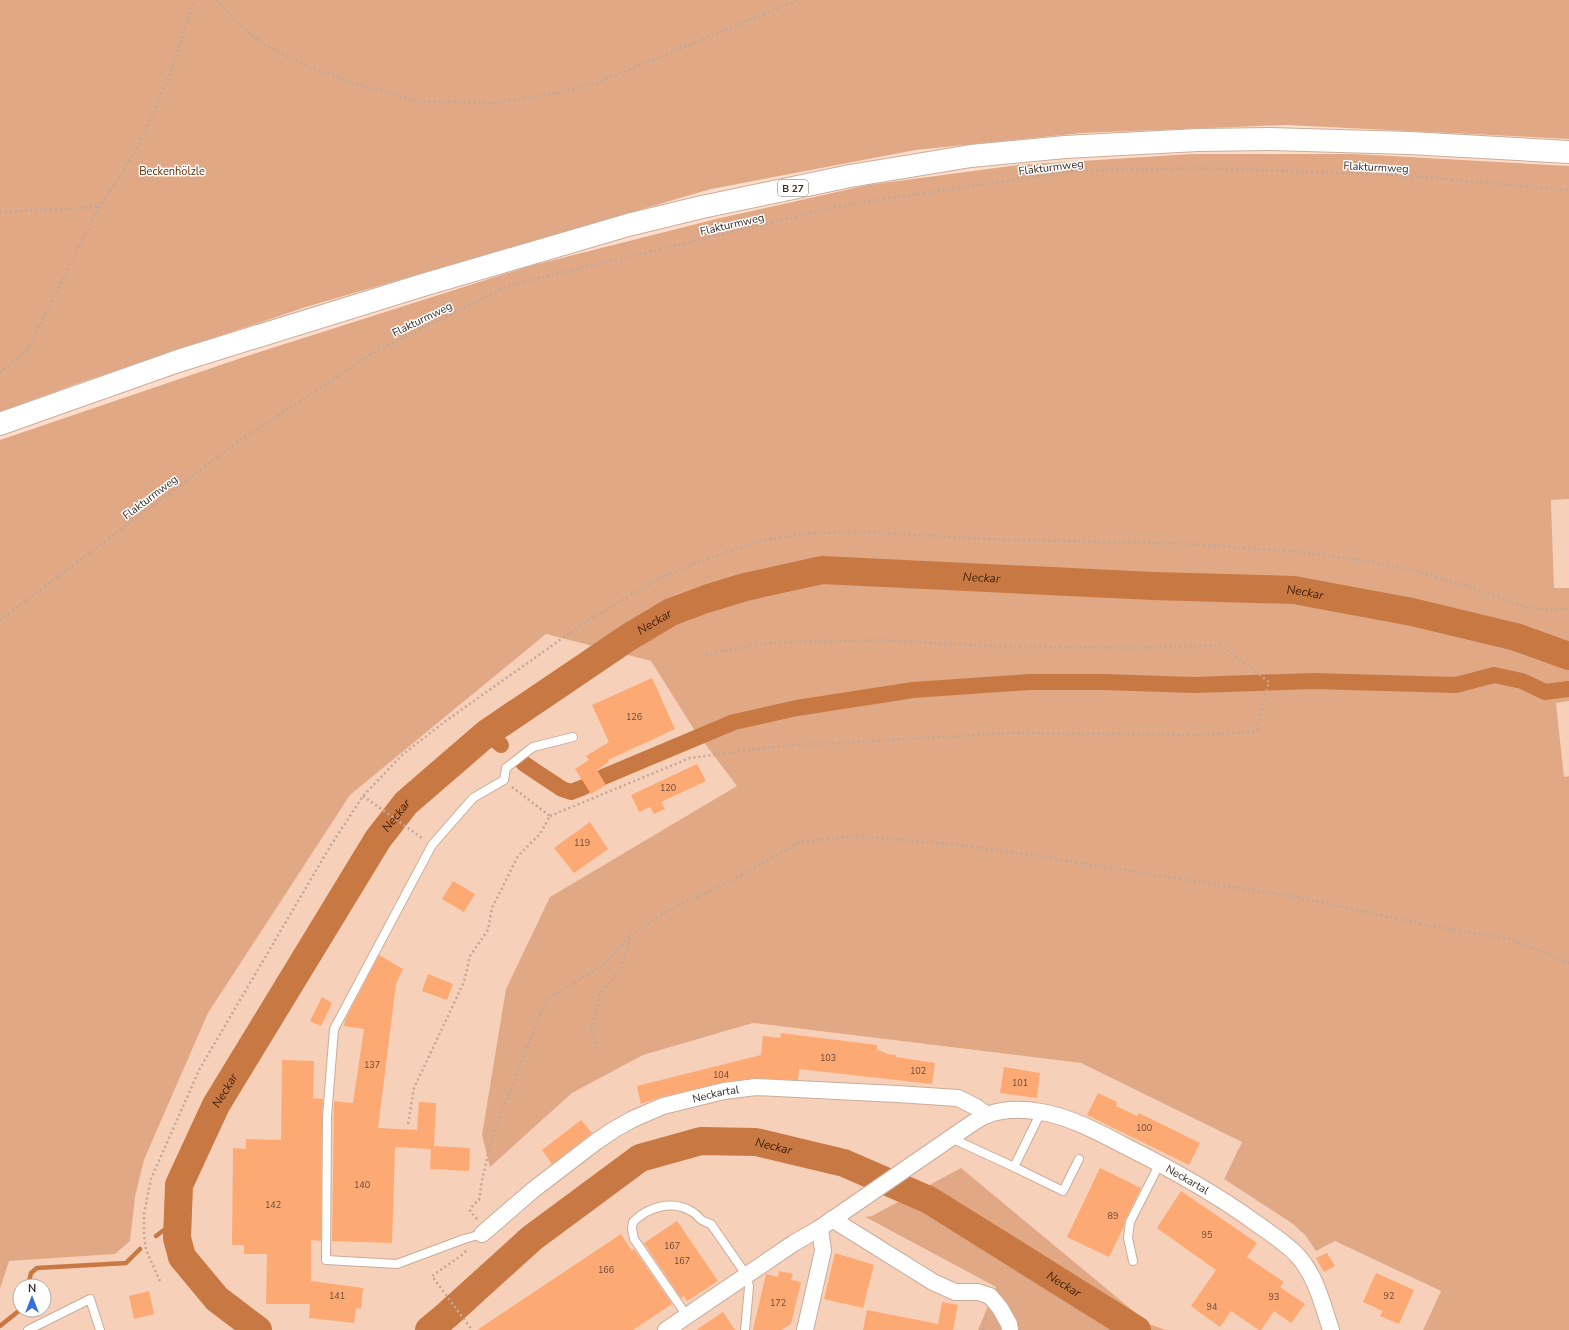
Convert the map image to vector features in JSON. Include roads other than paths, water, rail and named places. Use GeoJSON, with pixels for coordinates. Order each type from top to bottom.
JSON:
{"type":"FeatureCollection","features":[{"type":"Feature","properties":{"kind":"main road","name":"B 27"},"geometry":{"type":"LineString","coordinates":[[0,424],[178,361],[423,285],[628,225],[702,207],[850,176],[971,156],[1064,147],[1198,140],[1269,139],[1409,143],[1569,152]]}},
{"type":"Feature","properties":{"kind":"street","name":"Neckartal"},"geometry":{"type":"LineString","coordinates":[[485,1232],[533,1190],[615,1129],[633,1119],[663,1106],[724,1091],[756,1087],[958,1098],[976,1107],[987,1115]]}},
{"type":"Feature","properties":{"kind":"street","name":"Neckartal"},"geometry":{"type":"LineString","coordinates":[[666,1330],[826,1224],[845,1209],[951,1137],[987,1115],[1007,1111],[1023,1110],[1041,1112],[1068,1120],[1100,1133],[1160,1164],[1230,1204],[1280,1240],[1296,1254],[1307,1268],[1317,1286],[1331,1330]]}},
{"type":"Feature","properties":{"kind":"street"},"geometry":{"type":"LineString","coordinates":[[805,1330],[823,1251],[826,1224],[933,1282],[955,1292],[978,1292],[990,1296],[1000,1308],[1009,1324],[1010,1330]]}},
{"type":"Feature","properties":{"kind":"lane"},"geometry":{"type":"LineString","coordinates":[[485,1232],[397,1264],[326,1260],[326,1116],[334,1029],[432,845],[473,798],[504,780],[506,768],[533,746],[573,738]]}},
{"type":"Feature","properties":{"kind":"lane"},"geometry":{"type":"LineString","coordinates":[[1014,1167],[1041,1112]]}},
{"type":"Feature","properties":{"kind":"lane"},"geometry":{"type":"LineString","coordinates":[[951,1137],[1063,1191],[1079,1159]]}},
{"type":"Feature","properties":{"kind":"lane"},"geometry":{"type":"LineString","coordinates":[[1133,1261],[1128,1238],[1130,1222],[1160,1164]]}},
{"type":"Feature","properties":{"kind":"lane"},"geometry":{"type":"LineString","coordinates":[[687,1316],[634,1239],[632,1229],[634,1222],[638,1217],[650,1209],[659,1206],[670,1205],[682,1207],[692,1211],[701,1221],[711,1224],[747,1276],[749,1287],[745,1330]]}},
{"type":"Feature","properties":{"kind":"lane"},"geometry":{"type":"LineString","coordinates":[[28,1330],[90,1299],[100,1330]]}},
{"type":"Feature","properties":{"kind":"waterway","name":"Neckar"},"geometry":{"type":"LineString","coordinates":[[258,1330],[217,1299],[182,1257],[177,1238],[179,1185],[216,1105],[378,839],[406,803],[487,733],[629,637],[671,612],[745,587],[822,570],[1153,586],[1294,590],[1412,612],[1516,637],[1569,656]]}},
{"type":"Feature","properties":{"kind":"waterway"},"geometry":{"type":"LineString","coordinates":[[603,777],[734,722],[797,708],[913,690],[1030,682],[1103,682],[1194,685],[1313,681],[1456,685],[1494,675],[1522,681],[1545,692],[1569,689]]}},
{"type":"Feature","properties":{"kind":"waterway"},"geometry":{"type":"LineString","coordinates":[[487,733],[501,745]]}},
{"type":"Feature","properties":{"kind":"waterway"},"geometry":{"type":"LineString","coordinates":[[523,763],[562,789],[571,792],[584,787]]}},
{"type":"Feature","properties":{"kind":"waterway","name":"Neckar"},"geometry":{"type":"LineString","coordinates":[[429,1330],[532,1238],[640,1158],[701,1141],[756,1142],[844,1163],[929,1200],[1137,1330]]}},
{"type":"Feature","properties":{"kind":"waterway"},"geometry":{"type":"LineString","coordinates":[[156,1236],[176,1221]]}},
{"type":"Feature","properties":{"kind":"waterway"},"geometry":{"type":"LineString","coordinates":[[30,1278],[31,1273],[37,1268],[126,1263],[140,1249]]}},
{"type":"Feature","properties":{"kind":"waterway"},"geometry":{"type":"LineString","coordinates":[[0,1326],[12,1316]]}},
{"type":"Feature","properties":{"kind":"park label","name":"Beckenhölzle"},"geometry":{"type":"Point","coordinates":[172,171]}}]}
